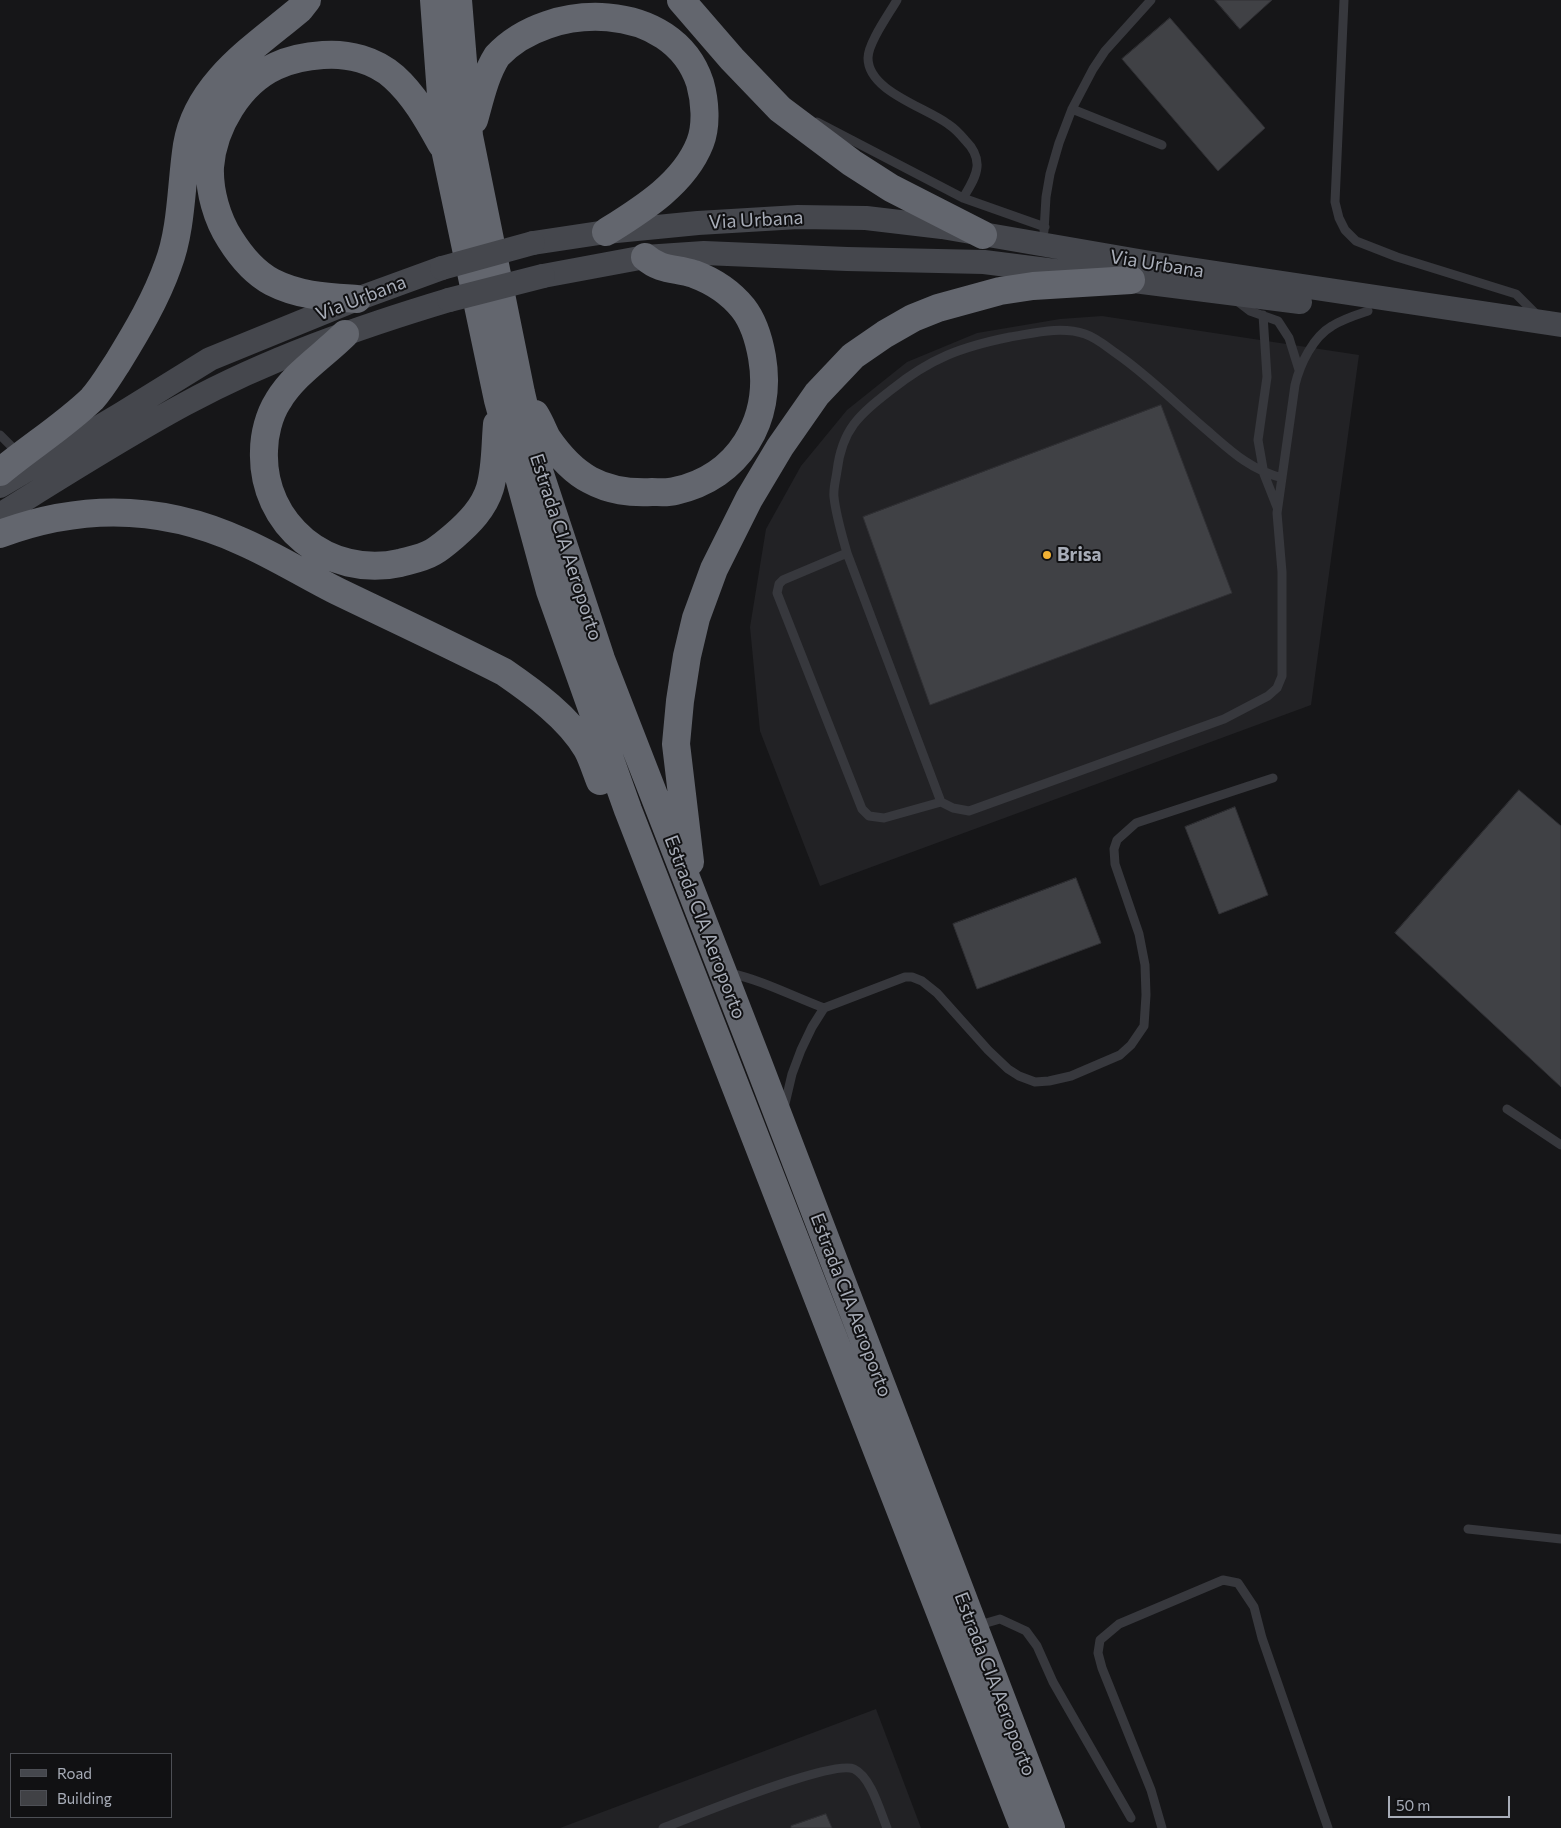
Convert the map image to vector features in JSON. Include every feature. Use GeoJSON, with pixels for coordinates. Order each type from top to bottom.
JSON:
{"type":"FeatureCollection","features":[{"type":"Feature","properties":{"kind":"highway"},"geometry":{"type":"LineString","coordinates":[[11,464],[93,398],[131,340],[157,292],[169,263],[180,212],[188,142],[198,112],[212,87],[226,70],[307,0]]}},
{"type":"Feature","properties":{"kind":"highway","name":"Estrada CIA Aeroporto"},"geometry":{"type":"LineString","coordinates":[[434,0],[445,149],[509,397],[550,591],[624,800],[1024,1828]]}},
{"type":"Feature","properties":{"kind":"highway","name":"Estrada CIA Aeroporto"},"geometry":{"type":"LineString","coordinates":[[458,0],[469,136],[509,397],[540,474],[601,659],[1051,1828]]}},
{"type":"Feature","properties":{"kind":"highway"},"geometry":{"type":"LineString","coordinates":[[681,0],[732,59],[780,108],[852,163],[891,188],[982,235]]}},
{"type":"Feature","properties":{"kind":"highway"},"geometry":{"type":"LineString","coordinates":[[469,136],[489,69],[506,43],[532,20],[569,4],[595,2],[617,4],[649,15],[680,42],[690,55],[697,72],[704,94],[704,118],[700,142],[690,161],[668,188],[643,208],[606,232]]}},
{"type":"Feature","properties":{"kind":"highway"},"geometry":{"type":"LineString","coordinates":[[357,299],[309,295],[290,290],[270,281],[236,250],[218,214],[212,189],[210,168],[218,133],[236,99],[251,83],[274,66],[292,59],[328,54],[346,55],[362,59],[393,76],[417,102],[445,149]]}},
{"type":"Feature","properties":{"kind":"highway"},"geometry":{"type":"LineString","coordinates":[[345,334],[296,378],[278,401],[264,439],[263,463],[267,484],[274,505],[291,530],[307,544],[341,562],[380,566],[417,559],[432,553],[466,525],[480,508],[489,490],[495,468],[509,397],[532,409],[547,437],[559,453],[588,479],[607,488],[631,493],[674,491],[708,478],[725,467],[741,450],[753,432],[759,418],[764,393],[765,373],[755,330],[744,309],[715,283],[693,274],[660,267],[645,257]]}},
{"type":"Feature","properties":{"kind":"highway"},"geometry":{"type":"LineString","coordinates":[[694,901],[676,744],[687,656],[696,618],[714,569],[748,499],[780,447],[817,394],[853,356],[913,318],[938,308],[1000,290],[1131,280]]}},
{"type":"Feature","properties":{"kind":"highway"},"geometry":{"type":"LineString","coordinates":[[0,534],[22,526],[77,513],[150,514],[194,522],[243,542],[371,608],[463,651],[504,672],[534,693],[568,725],[587,749],[762,1184],[796,1243]]}},
{"type":"Feature","properties":{"kind":"main road","name":"Via Urbana"},"geometry":{"type":"LineString","coordinates":[[0,486],[210,359],[357,299],[442,268],[533,243],[606,232],[698,223],[798,217],[866,218],[942,227],[982,235],[1044,235],[1156,264],[1553,324]]}},
{"type":"Feature","properties":{"kind":"main road","name":"Via Urbana"},"geometry":{"type":"LineString","coordinates":[[0,515],[90,459],[186,403],[264,366],[380,321],[449,300],[543,276],[645,257],[704,253],[867,260],[984,262],[1368,311],[1561,340]]}},
{"type":"Feature","properties":{"kind":"lane"},"geometry":{"type":"LineString","coordinates":[[896,0],[870,47],[868,57],[869,68],[874,77],[887,89],[948,124],[970,146],[977,158],[977,167],[975,177],[963,198]]}},
{"type":"Feature","properties":{"kind":"lane"},"geometry":{"type":"LineString","coordinates":[[780,108],[808,117],[963,198],[1044,235],[1046,197],[1050,174],[1072,109],[1093,69],[1105,51],[1150,0]]}},
{"type":"Feature","properties":{"kind":"lane"},"geometry":{"type":"LineString","coordinates":[[1344,0],[1335,202],[1339,218],[1346,230],[1356,241],[1397,257],[1516,294],[1553,324]]}},
{"type":"Feature","properties":{"kind":"lane"},"geometry":{"type":"LineString","coordinates":[[1072,109],[1162,145]]}},
{"type":"Feature","properties":{"kind":"lane"},"geometry":{"type":"LineString","coordinates":[[1224,292],[1250,311],[1278,321],[1289,338],[1299,370]]}},
{"type":"Feature","properties":{"kind":"lane"},"geometry":{"type":"LineString","coordinates":[[847,552],[783,580],[779,584],[777,593],[862,809],[868,816],[884,818],[941,802],[953,808],[970,811],[1224,719],[1273,692],[1277,688],[1282,676],[1282,572],[1278,509],[1295,385],[1299,370],[1319,336],[1337,323],[1368,311]]}},
{"type":"Feature","properties":{"kind":"lane"},"geometry":{"type":"LineString","coordinates":[[1263,315],[1267,377],[1258,440],[1264,474],[1278,509]]}},
{"type":"Feature","properties":{"kind":"lane"},"geometry":{"type":"LineString","coordinates":[[941,802],[847,552],[833,496],[839,456],[849,429],[865,410],[915,371],[942,356],[986,342],[1048,330],[1065,330],[1085,334],[1098,341],[1130,363],[1237,456],[1264,474],[1282,478]]}},
{"type":"Feature","properties":{"kind":"lane"},"geometry":{"type":"LineString","coordinates":[[0,434],[11,464]]}},
{"type":"Feature","properties":{"kind":"lane"},"geometry":{"type":"LineString","coordinates":[[781,1123],[792,1074],[812,1027],[824,1008],[905,977],[922,980],[937,993],[988,1050],[1008,1069],[1019,1076],[1035,1082],[1071,1076],[1120,1055],[1131,1045],[1144,1026],[1146,995],[1145,965],[1139,934],[1115,864],[1114,849],[1117,840],[1136,823],[1273,778]]}},
{"type":"Feature","properties":{"kind":"lane"},"geometry":{"type":"LineString","coordinates":[[722,971],[770,985],[799,999],[824,1008]]}},
{"type":"Feature","properties":{"kind":"lane"},"geometry":{"type":"LineString","coordinates":[[1507,1109],[1561,1145]]}},
{"type":"Feature","properties":{"kind":"lane"},"geometry":{"type":"LineString","coordinates":[[1468,1529],[1561,1539]]}},
{"type":"Feature","properties":{"kind":"lane"},"geometry":{"type":"LineString","coordinates":[[1162,1828],[1151,1790],[1102,1668],[1098,1653],[1100,1640],[1119,1624],[1223,1580],[1238,1583],[1254,1607],[1262,1638],[1328,1828]]}},
{"type":"Feature","properties":{"kind":"lane"},"geometry":{"type":"LineString","coordinates":[[974,1627],[988,1621],[1000,1619],[1026,1631],[1037,1646],[1053,1682],[1131,1818]]}},
{"type":"Feature","properties":{"kind":"lane"},"geometry":{"type":"LineString","coordinates":[[663,1828],[740,1798],[833,1768],[852,1768],[862,1775],[871,1789],[886,1828]]}},
{"type":"Feature","properties":{"kind":"shaded area"},"geometry":{"type":"Polygon","coordinates":[[[1102,316],[1359,355],[1311,705],[820,886],[760,731],[750,627],[766,529],[801,466],[847,410],[907,362],[977,333],[1060,319],[1102,316]]]}},
{"type":"Feature","properties":{"kind":"shaded area"},"geometry":{"type":"Polygon","coordinates":[[[876,1709],[921,1828],[560,1828],[876,1709]]]}},
{"type":"Feature","properties":{"kind":"building"},"geometry":{"type":"Polygon","coordinates":[[[1215,0],[1272,0],[1240,29],[1215,0]]]}},
{"type":"Feature","properties":{"kind":"building"},"geometry":{"type":"Polygon","coordinates":[[[1170,18],[1265,128],[1218,171],[1122,59],[1170,18]]]}},
{"type":"Feature","properties":{"kind":"building","name":"Brisa"},"geometry":{"type":"Polygon","coordinates":[[[1161,405],[1232,593],[930,705],[863,517],[1161,405]]]}},
{"type":"Feature","properties":{"kind":"building"},"geometry":{"type":"Polygon","coordinates":[[[1519,790],[1561,826],[1561,1087],[1395,933],[1519,790]]]}},
{"type":"Feature","properties":{"kind":"building"},"geometry":{"type":"Polygon","coordinates":[[[1235,807],[1268,895],[1219,914],[1185,827],[1235,807]]]}},
{"type":"Feature","properties":{"kind":"building"},"geometry":{"type":"Polygon","coordinates":[[[1076,878],[1101,943],[977,989],[953,924],[1076,878]]]}},
{"type":"Feature","properties":{"kind":"building"},"geometry":{"type":"Polygon","coordinates":[[[826,1814],[832,1828],[791,1828],[791,1826],[826,1814]]]}},
{"type":"Feature","properties":{"kind":"place","name":"Brisa"},"geometry":{"type":"Point","coordinates":[1047,555]}}]}
